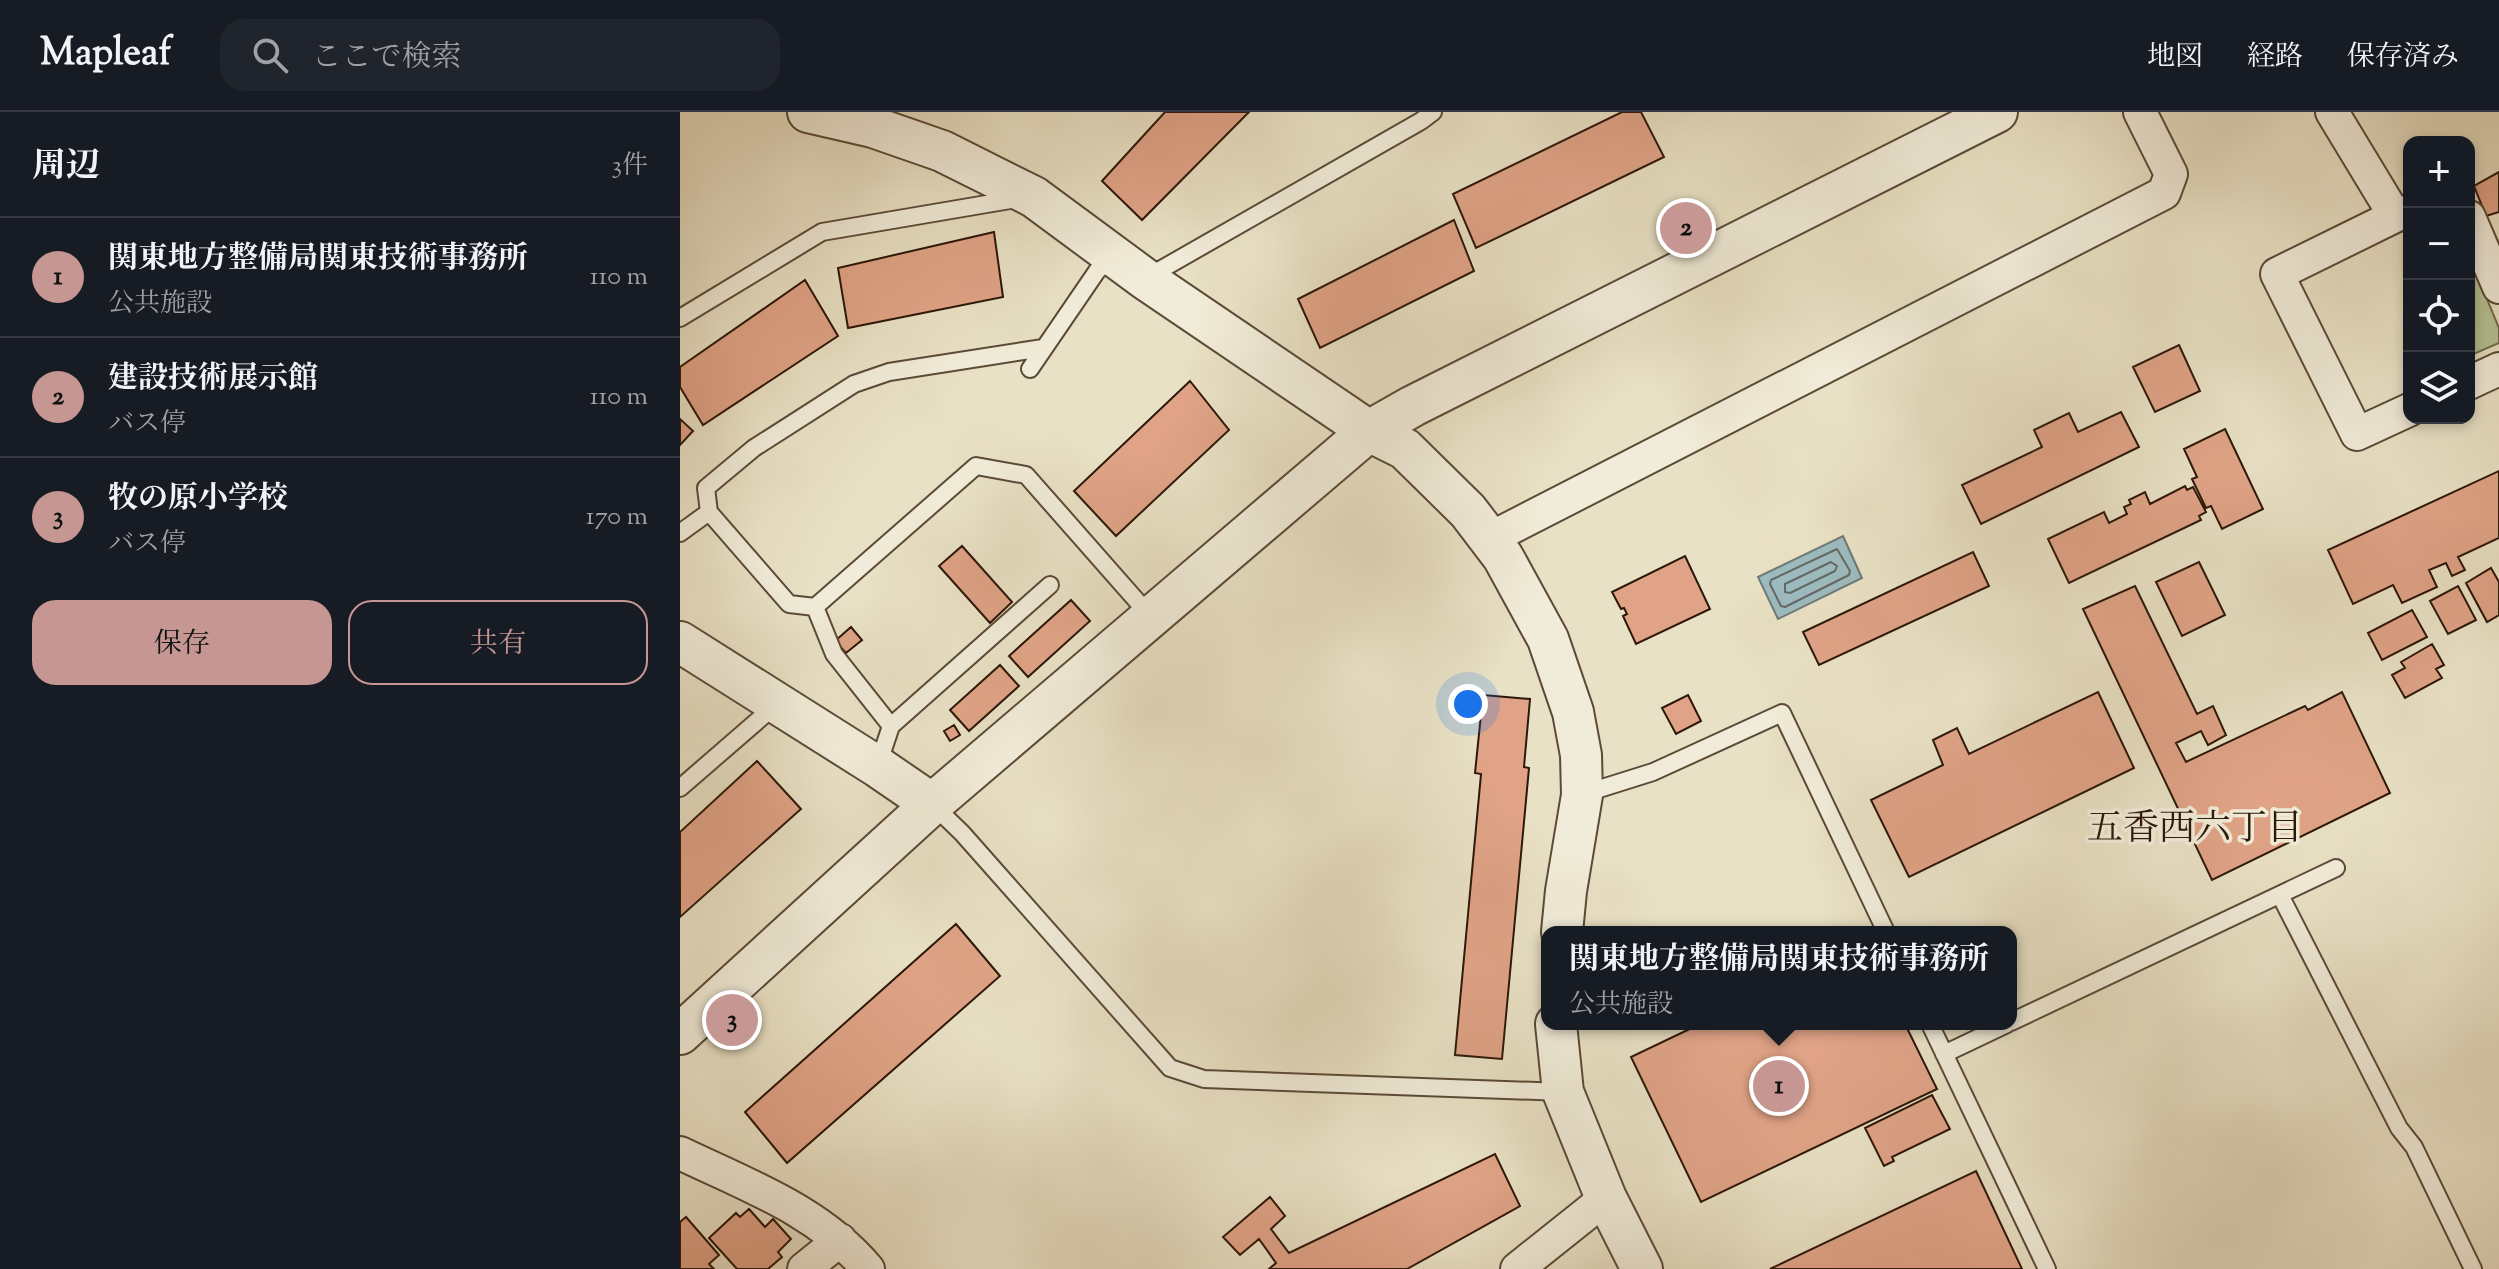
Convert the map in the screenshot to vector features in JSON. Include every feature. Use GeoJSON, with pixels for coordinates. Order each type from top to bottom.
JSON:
{"type":"FeatureCollection","features":[{"type":"Feature","properties":{"kind":"street"},"geometry":{"type":"LineString","coordinates":[[808,112],[873,127],[942,151],[1034,197],[1145,279],[1369,431],[1405,449],[1468,511],[1503,557],[1548,639],[1573,712],[1581,755],[1582,795],[1563,926]]}},
{"type":"Feature","properties":{"kind":"street"},"geometry":{"type":"LineString","coordinates":[[680,1034],[932,804],[1369,431],[1997,112]]}},
{"type":"Feature","properties":{"kind":"street"},"geometry":{"type":"LineString","coordinates":[[1489,539],[2164,193],[2171,174],[2140,112]]}},
{"type":"Feature","properties":{"kind":"street"},"geometry":{"type":"LineString","coordinates":[[2332,112],[2402,214],[2277,274],[2357,434],[2403,413]]}},
{"type":"Feature","properties":{"kind":"street"},"geometry":{"type":"LineString","coordinates":[[2475,231],[2499,287]]}},
{"type":"Feature","properties":{"kind":"street"},"geometry":{"type":"LineString","coordinates":[[2475,380],[2499,369]]}},
{"type":"Feature","properties":{"kind":"street"},"geometry":{"type":"LineString","coordinates":[[680,642],[932,804]]}},
{"type":"Feature","properties":{"kind":"street"},"geometry":{"type":"LineString","coordinates":[[1557,1030],[1563,1092],[1606,1198],[1642,1269]]}},
{"type":"Feature","properties":{"kind":"street"},"geometry":{"type":"LineString","coordinates":[[680,1153],[800,1211],[840,1240],[868,1269]]}},
{"type":"Feature","properties":{"kind":"street"},"geometry":{"type":"LineString","coordinates":[[1517,1269],[1606,1198]]}},
{"type":"Feature","properties":{"kind":"street"},"geometry":{"type":"LineString","coordinates":[[804,1269],[840,1240]]}},
{"type":"Feature","properties":{"kind":"lane"},"geometry":{"type":"LineString","coordinates":[[1145,279],[1433,112]]}},
{"type":"Feature","properties":{"kind":"lane"},"geometry":{"type":"LineString","coordinates":[[680,318],[822,232],[988,202],[1034,197]]}},
{"type":"Feature","properties":{"kind":"lane"},"geometry":{"type":"LineString","coordinates":[[1030,369],[1097,271],[1112,256]]}},
{"type":"Feature","properties":{"kind":"lane"},"geometry":{"type":"LineString","coordinates":[[1043,348],[889,372],[854,384],[754,448],[706,488],[709,512],[789,604],[815,607],[976,466],[1026,475],[1151,617]]}},
{"type":"Feature","properties":{"kind":"lane"},"geometry":{"type":"LineString","coordinates":[[680,533],[709,512]]}},
{"type":"Feature","properties":{"kind":"lane"},"geometry":{"type":"LineString","coordinates":[[878,767],[891,726],[1050,585]]}},
{"type":"Feature","properties":{"kind":"lane"},"geometry":{"type":"LineString","coordinates":[[815,607],[834,654],[891,726]]}},
{"type":"Feature","properties":{"kind":"lane"},"geometry":{"type":"LineString","coordinates":[[680,788],[778,703]]}},
{"type":"Feature","properties":{"kind":"lane"},"geometry":{"type":"LineString","coordinates":[[1582,795],[1653,772],[1782,713],[1883,926]]}},
{"type":"Feature","properties":{"kind":"lane"},"geometry":{"type":"LineString","coordinates":[[932,804],[953,822],[1170,1068],[1204,1079],[1563,1092]]}},
{"type":"Feature","properties":{"kind":"lane"},"geometry":{"type":"LineString","coordinates":[[2017,1019],[2336,868]]}},
{"type":"Feature","properties":{"kind":"lane"},"geometry":{"type":"LineString","coordinates":[[2280,895],[2399,1128],[2414,1147],[2473,1269]]}},
{"type":"Feature","properties":{"kind":"lane"},"geometry":{"type":"LineString","coordinates":[[1933,1030],[2047,1269]]}},
{"type":"Feature","properties":{"kind":"lane"},"geometry":{"type":"LineString","coordinates":[[1944,1054],[1994,1030]]}},
{"type":"Feature","properties":{"kind":"green space"},"geometry":{"type":"Polygon","coordinates":[[[2475,276],[2499,328],[2499,343],[2475,353],[2475,280],[2475,276]]]}},
{"type":"Feature","properties":{"kind":"water"},"geometry":{"type":"Polygon","coordinates":[[[1843,536],[1862,578],[1778,619],[1758,577],[1843,536]]]}},
{"type":"Feature","properties":{"kind":"building"},"geometry":{"type":"Polygon","coordinates":[[[1165,112],[1249,112],[1142,220],[1102,181],[1165,112]]]}},
{"type":"Feature","properties":{"kind":"building"},"geometry":{"type":"Polygon","coordinates":[[[1622,112],[1641,112],[1664,157],[1476,248],[1453,194],[1622,112]]]}},
{"type":"Feature","properties":{"kind":"building"},"geometry":{"type":"Polygon","coordinates":[[[2499,172],[2499,212],[2486,216],[2475,185],[2499,172]]]}},
{"type":"Feature","properties":{"kind":"building"},"geometry":{"type":"Polygon","coordinates":[[[1454,220],[1474,271],[1320,348],[1298,299],[1454,220]]]}},
{"type":"Feature","properties":{"kind":"building"},"geometry":{"type":"Polygon","coordinates":[[[994,232],[1003,297],[848,328],[838,268],[994,232]]]}},
{"type":"Feature","properties":{"kind":"building"},"geometry":{"type":"Polygon","coordinates":[[[805,280],[838,336],[703,425],[680,387],[680,367],[805,280]]]}},
{"type":"Feature","properties":{"kind":"building"},"geometry":{"type":"Polygon","coordinates":[[[2179,345],[2200,391],[2155,412],[2133,367],[2179,345]]]}},
{"type":"Feature","properties":{"kind":"building"},"geometry":{"type":"Polygon","coordinates":[[[1190,381],[1229,430],[1116,536],[1074,491],[1190,381]]]}},
{"type":"Feature","properties":{"kind":"building"},"geometry":{"type":"Polygon","coordinates":[[[2121,412],[2139,447],[1981,524],[1962,485],[2042,447],[2034,430],[2069,413],[2078,432],[2121,412]]]}},
{"type":"Feature","properties":{"kind":"building"},"geometry":{"type":"Polygon","coordinates":[[[680,419],[693,431],[680,445],[680,419]]]}},
{"type":"Feature","properties":{"kind":"building"},"geometry":{"type":"Polygon","coordinates":[[[2225,429],[2263,509],[2222,529],[2211,506],[2206,508],[2192,479],[2197,477],[2184,449],[2225,429]]]}},
{"type":"Feature","properties":{"kind":"building"},"geometry":{"type":"Polygon","coordinates":[[[2499,471],[2499,538],[2458,557],[2465,570],[2452,576],[2446,563],[2429,570],[2437,587],[2402,603],[2393,585],[2353,604],[2328,550],[2499,471]]]}},
{"type":"Feature","properties":{"kind":"building"},"geometry":{"type":"Polygon","coordinates":[[[2185,486],[2187,490],[2193,487],[2206,512],[2199,516],[2201,520],[2069,583],[2048,539],[2104,512],[2109,523],[2127,514],[2124,507],[2131,504],[2129,500],[2145,492],[2150,504],[2185,486]]]}},
{"type":"Feature","properties":{"kind":"building"},"geometry":{"type":"Polygon","coordinates":[[[962,546],[1012,602],[990,623],[939,566],[962,546]]]}},
{"type":"Feature","properties":{"kind":"building"},"geometry":{"type":"Polygon","coordinates":[[[1973,552],[1989,586],[1819,665],[1803,632],[1973,552]]]}},
{"type":"Feature","properties":{"kind":"building"},"geometry":{"type":"Polygon","coordinates":[[[1685,556],[1710,609],[1636,644],[1623,616],[1627,614],[1612,592],[1685,556]]]}},
{"type":"Feature","properties":{"kind":"building"},"geometry":{"type":"Polygon","coordinates":[[[2199,562],[2225,615],[2182,636],[2156,582],[2199,562]]]}},
{"type":"Feature","properties":{"kind":"building"},"geometry":{"type":"Polygon","coordinates":[[[2491,568],[2499,582],[2499,615],[2487,622],[2466,583],[2491,568]]]}},
{"type":"Feature","properties":{"kind":"building"},"geometry":{"type":"Polygon","coordinates":[[[2135,586],[2197,714],[2213,706],[2226,735],[2208,745],[2201,731],[2176,743],[2186,762],[2305,706],[2308,710],[2342,692],[2390,793],[2212,880],[2083,609],[2135,586]]]}},
{"type":"Feature","properties":{"kind":"building"},"geometry":{"type":"Polygon","coordinates":[[[2458,586],[2476,620],[2448,634],[2430,601],[2458,586]]]}},
{"type":"Feature","properties":{"kind":"building"},"geometry":{"type":"Polygon","coordinates":[[[1071,600],[1090,621],[1028,677],[1009,656],[1071,600]]]}},
{"type":"Feature","properties":{"kind":"building"},"geometry":{"type":"Polygon","coordinates":[[[2412,610],[2427,637],[2382,660],[2368,633],[2412,610]]]}},
{"type":"Feature","properties":{"kind":"building"},"geometry":{"type":"Polygon","coordinates":[[[851,627],[862,640],[846,653],[835,641],[851,627]]]}},
{"type":"Feature","properties":{"kind":"building"},"geometry":{"type":"Polygon","coordinates":[[[2432,644],[2444,665],[2436,669],[2442,678],[2405,698],[2392,675],[2405,668],[2401,662],[2432,644]]]}},
{"type":"Feature","properties":{"kind":"building"},"geometry":{"type":"Polygon","coordinates":[[[1000,665],[1019,686],[969,731],[950,710],[1000,665]]]}},
{"type":"Feature","properties":{"kind":"building"},"geometry":{"type":"Polygon","coordinates":[[[2098,692],[2134,768],[1909,877],[1871,800],[1943,765],[1933,740],[1957,728],[1969,754],[2098,692]]]}},
{"type":"Feature","properties":{"kind":"building"},"geometry":{"type":"Polygon","coordinates":[[[1483,695],[1530,699],[1524,767],[1529,768],[1502,1059],[1455,1055],[1481,774],[1475,773],[1483,695]]]}},
{"type":"Feature","properties":{"kind":"building"},"geometry":{"type":"Polygon","coordinates":[[[1688,695],[1701,721],[1676,734],[1662,708],[1688,695]]]}},
{"type":"Feature","properties":{"kind":"building"},"geometry":{"type":"Polygon","coordinates":[[[954,725],[960,735],[950,741],[944,731],[954,725]]]}},
{"type":"Feature","properties":{"kind":"building"},"geometry":{"type":"Polygon","coordinates":[[[757,761],[801,809],[680,917],[680,832],[757,761]]]}},
{"type":"Feature","properties":{"kind":"building"},"geometry":{"type":"Polygon","coordinates":[[[956,924],[1000,976],[787,1163],[745,1112],[956,924]]]}},
{"type":"Feature","properties":{"kind":"building"},"geometry":{"type":"Polygon","coordinates":[[[1687,1030],[1908,1030],[1937,1089],[1701,1202],[1631,1057],[1687,1030]]]}},
{"type":"Feature","properties":{"kind":"building"},"geometry":{"type":"Polygon","coordinates":[[[1932,1095],[1950,1129],[1892,1157],[1894,1161],[1884,1166],[1865,1128],[1932,1095]]]}},
{"type":"Feature","properties":{"kind":"building"},"geometry":{"type":"Polygon","coordinates":[[[1495,1154],[1520,1206],[1407,1269],[1269,1269],[1276,1263],[1259,1239],[1240,1255],[1223,1237],[1270,1197],[1285,1216],[1271,1229],[1289,1253],[1495,1154]]]}},
{"type":"Feature","properties":{"kind":"building"},"geometry":{"type":"Polygon","coordinates":[[[1976,1171],[2022,1269],[1770,1269],[1976,1171]]]}},
{"type":"Feature","properties":{"kind":"building"},"geometry":{"type":"Polygon","coordinates":[[[749,1209],[765,1227],[773,1219],[791,1239],[778,1252],[782,1257],[768,1269],[737,1269],[709,1238],[736,1213],[740,1217],[749,1209]]]}},
{"type":"Feature","properties":{"kind":"building"},"geometry":{"type":"Polygon","coordinates":[[[686,1217],[719,1255],[709,1264],[714,1269],[680,1269],[680,1222],[686,1217]]]}},
{"type":"Feature","properties":{"kind":"place","name":"建設技術展示館"},"geometry":{"type":"Point","coordinates":[1686,228]}},
{"type":"Feature","properties":{"kind":"place","name":"牧の原小学校"},"geometry":{"type":"Point","coordinates":[732,1020]}},
{"type":"Feature","properties":{"kind":"place","name":"関東地方整備局関東技術事務所"},"geometry":{"type":"Point","coordinates":[1779,1086]}},
{"type":"Feature","properties":{"kind":"district","name":"五香西六丁目"},"geometry":{"type":"Point","coordinates":[2195,830]}}]}
